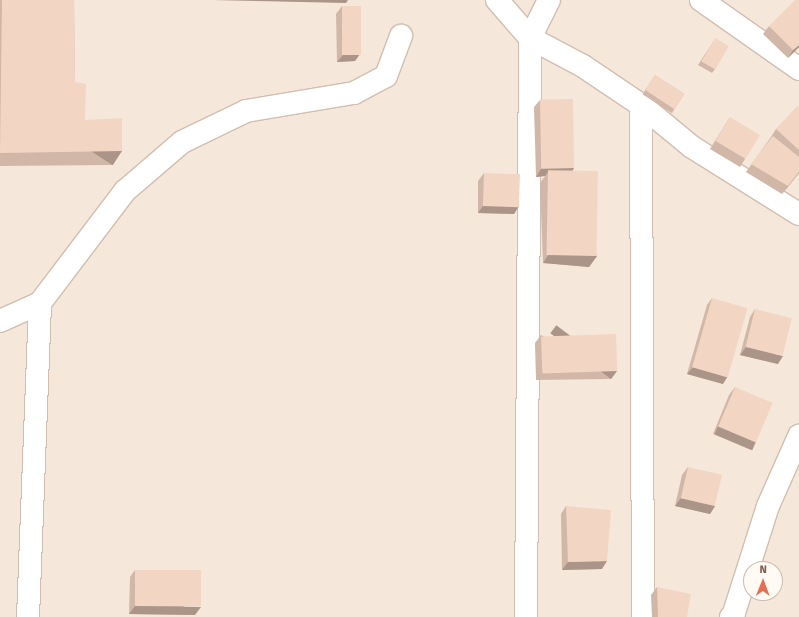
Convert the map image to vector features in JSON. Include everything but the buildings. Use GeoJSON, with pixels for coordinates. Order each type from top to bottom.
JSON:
{"type":"FeatureCollection","features":[{"type":"Feature","properties":{"kind":"street"},"geometry":{"type":"LineString","coordinates":[[497,0],[530,38],[583,66],[641,105],[692,148],[799,214]]}},
{"type":"Feature","properties":{"kind":"street"},"geometry":{"type":"LineString","coordinates":[[526,617],[530,38],[549,0]]}},
{"type":"Feature","properties":{"kind":"street"},"geometry":{"type":"LineString","coordinates":[[701,0],[799,69]]}},
{"type":"Feature","properties":{"kind":"street"},"geometry":{"type":"LineString","coordinates":[[0,321],[40,303],[125,191],[182,142],[246,111],[354,93],[386,76],[401,36]]}},
{"type":"Feature","properties":{"kind":"street"},"geometry":{"type":"LineString","coordinates":[[641,105],[643,617]]}},
{"type":"Feature","properties":{"kind":"street"},"geometry":{"type":"LineString","coordinates":[[28,617],[40,303]]}},
{"type":"Feature","properties":{"kind":"street"},"geometry":{"type":"LineString","coordinates":[[736,616],[768,506],[799,436]]}},
{"type":"Feature","properties":{"kind":"shaded area"},"geometry":{"type":"Polygon","coordinates":[[[0,0],[799,0],[799,617],[0,617],[0,0]]]}}]}
